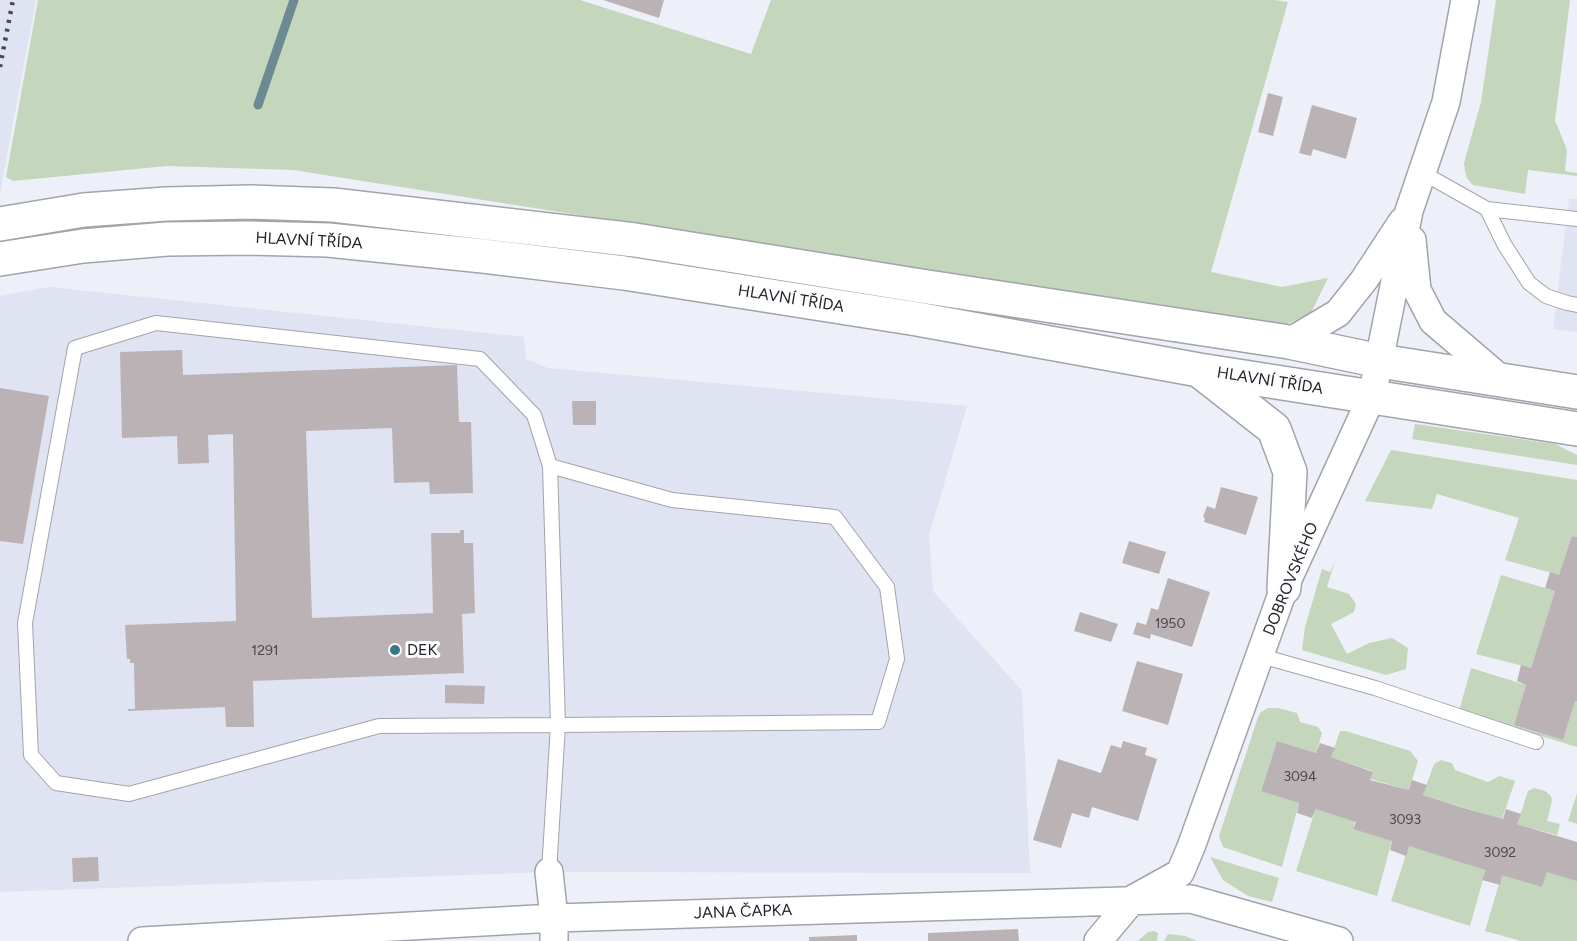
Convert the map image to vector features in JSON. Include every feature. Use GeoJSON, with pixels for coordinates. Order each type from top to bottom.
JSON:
{"type":"FeatureCollection","features":[{"type":"Feature","properties":{"kind":"main road","name":"HLAVNÍ TŘÍDA"},"geometry":{"type":"LineString","coordinates":[[0,224],[84,210],[166,204],[250,202],[333,205],[635,240],[1289,342],[1380,361],[1577,392]]}},
{"type":"Feature","properties":{"kind":"main road","name":"HLAVNÍ TŘÍDA"},"geometry":{"type":"LineString","coordinates":[[0,259],[83,246],[167,239],[248,238],[328,240],[483,256],[624,273],[916,319],[1199,370],[1577,429]]}},
{"type":"Feature","properties":{"kind":"main road"},"geometry":{"type":"LineString","coordinates":[[1199,370],[1274,429],[1290,472],[1284,588]]}},
{"type":"Feature","properties":{"kind":"street","name":"DOBROVSKÉHO"},"geometry":{"type":"LineString","coordinates":[[1098,941],[1126,908],[1180,873],[1284,588],[1372,396],[1409,212],[1446,102],[1465,0]]}},
{"type":"Feature","properties":{"kind":"street","name":"DOBROVSKÉHO"},"geometry":{"type":"LineString","coordinates":[[1289,342],[1338,313],[1364,280],[1409,212]]}},
{"type":"Feature","properties":{"kind":"street"},"geometry":{"type":"LineString","coordinates":[[1409,212],[1417,290],[1434,321],[1502,380]]}},
{"type":"Feature","properties":{"kind":"street"},"geometry":{"type":"LineString","coordinates":[[549,872],[554,929]]}},
{"type":"Feature","properties":{"kind":"street","name":"JANA ČAPKA"},"geometry":{"type":"LineString","coordinates":[[142,941],[554,929],[1126,908],[1191,898],[1339,941]]}},
{"type":"Feature","properties":{"kind":"lane"},"geometry":{"type":"LineString","coordinates":[[1423,173],[1487,209],[1577,219]]}},
{"type":"Feature","properties":{"kind":"lane"},"geometry":{"type":"LineString","coordinates":[[1487,209],[1504,244],[1529,283],[1546,296],[1577,305]]}},
{"type":"Feature","properties":{"kind":"lane"},"geometry":{"type":"LineString","coordinates":[[549,466],[672,500],[835,517],[887,587],[897,659],[878,722],[558,725],[379,726],[129,794],[56,783],[31,755],[25,623],[75,348],[156,323],[480,359],[534,415],[549,466],[558,725],[549,872]]}},
{"type":"Feature","properties":{"kind":"lane"},"geometry":{"type":"LineString","coordinates":[[1261,656],[1375,688],[1536,742]]}},
{"type":"Feature","properties":{"kind":"shaded area"},"geometry":{"type":"Polygon","coordinates":[[[0,0],[36,0],[0,193],[0,0]]]}},
{"type":"Feature","properties":{"kind":"shaded area"},"geometry":{"type":"Polygon","coordinates":[[[1569,199],[1577,199],[1577,332],[1553,329],[1569,199]]]}},
{"type":"Feature","properties":{"kind":"shaded area"},"geometry":{"type":"Polygon","coordinates":[[[49,287],[524,337],[526,359],[548,368],[967,406],[929,535],[933,591],[1022,691],[1030,873],[549,872],[0,892],[0,296],[49,287]]]}},
{"type":"Feature","properties":{"kind":"green space"},"geometry":{"type":"Polygon","coordinates":[[[38,0],[580,0],[751,54],[771,0],[1275,0],[1288,2],[1211,272],[1282,287],[1328,278],[1311,313],[1283,326],[293,170],[167,166],[13,181],[6,177],[38,0]]]}},
{"type":"Feature","properties":{"kind":"green space"},"geometry":{"type":"Polygon","coordinates":[[[1496,0],[1570,0],[1555,120],[1567,150],[1565,171],[1577,173],[1577,176],[1528,170],[1525,194],[1473,185],[1465,171],[1464,163],[1481,102],[1496,0]]]}},
{"type":"Feature","properties":{"kind":"green space"},"geometry":{"type":"Polygon","coordinates":[[[1415,424],[1555,444],[1577,455],[1577,465],[1412,439],[1415,424]]]}},
{"type":"Feature","properties":{"kind":"green space"},"geometry":{"type":"Polygon","coordinates":[[[1391,450],[1577,480],[1577,537],[1572,536],[1559,575],[1505,560],[1519,518],[1437,494],[1432,509],[1365,501],[1391,450]]]}},
{"type":"Feature","properties":{"kind":"green space"},"geometry":{"type":"Polygon","coordinates":[[[1335,560],[1327,587],[1349,594],[1356,604],[1354,612],[1331,624],[1347,654],[1369,643],[1392,638],[1408,648],[1406,669],[1386,675],[1302,650],[1305,627],[1322,569],[1330,572],[1335,560]]]}},
{"type":"Feature","properties":{"kind":"green space"},"geometry":{"type":"Polygon","coordinates":[[[1501,575],[1555,591],[1531,668],[1476,654],[1501,575]]]}},
{"type":"Feature","properties":{"kind":"green space"},"geometry":{"type":"Polygon","coordinates":[[[1471,668],[1526,685],[1514,725],[1563,740],[1575,701],[1577,701],[1577,747],[1459,711],[1471,668]]]}},
{"type":"Feature","properties":{"kind":"green space"},"geometry":{"type":"Polygon","coordinates":[[[1268,708],[1297,713],[1300,722],[1318,727],[1322,733],[1316,753],[1277,741],[1261,790],[1299,803],[1282,867],[1223,847],[1219,836],[1258,717],[1268,708]]]}},
{"type":"Feature","properties":{"kind":"green space"},"geometry":{"type":"Polygon","coordinates":[[[1340,731],[1410,751],[1418,761],[1409,790],[1370,779],[1372,771],[1331,757],[1340,731]]]}},
{"type":"Feature","properties":{"kind":"green space"},"geometry":{"type":"Polygon","coordinates":[[[1441,760],[1452,763],[1455,770],[1488,782],[1499,776],[1515,781],[1502,819],[1423,795],[1434,764],[1441,760]]]}},
{"type":"Feature","properties":{"kind":"green space"},"geometry":{"type":"Polygon","coordinates":[[[1534,788],[1545,791],[1551,796],[1547,821],[1560,824],[1557,835],[1517,824],[1528,791],[1534,788]]]}},
{"type":"Feature","properties":{"kind":"green space"},"geometry":{"type":"Polygon","coordinates":[[[1577,793],[1577,824],[1568,821],[1577,793]]]}},
{"type":"Feature","properties":{"kind":"green space"},"geometry":{"type":"Polygon","coordinates":[[[1316,808],[1355,821],[1353,829],[1392,840],[1377,896],[1296,871],[1316,808]]]}},
{"type":"Feature","properties":{"kind":"green space"},"geometry":{"type":"Polygon","coordinates":[[[1409,845],[1486,869],[1470,926],[1391,901],[1409,845]]]}},
{"type":"Feature","properties":{"kind":"green space"},"geometry":{"type":"Polygon","coordinates":[[[1210,857],[1279,878],[1272,902],[1248,896],[1223,880],[1210,857]]]}},
{"type":"Feature","properties":{"kind":"green space"},"geometry":{"type":"Polygon","coordinates":[[[1547,871],[1577,880],[1577,941],[1521,941],[1485,931],[1502,874],[1542,887],[1547,871]]]}},
{"type":"Feature","properties":{"kind":"green space"},"geometry":{"type":"Polygon","coordinates":[[[1148,932],[1158,933],[1157,941],[1138,941],[1148,932]]]}},
{"type":"Feature","properties":{"kind":"green space"},"geometry":{"type":"Polygon","coordinates":[[[1168,934],[1185,936],[1197,941],[1164,941],[1168,934]]]}},
{"type":"Feature","properties":{"kind":"building"},"geometry":{"type":"Polygon","coordinates":[[[603,0],[664,0],[659,18],[603,0]]]}},
{"type":"Feature","properties":{"kind":"building"},"geometry":{"type":"Polygon","coordinates":[[[1268,93],[1283,97],[1273,136],[1258,132],[1268,93]]]}},
{"type":"Feature","properties":{"kind":"building"},"geometry":{"type":"Polygon","coordinates":[[[1312,105],[1357,118],[1346,159],[1313,149],[1311,156],[1299,153],[1312,105]]]}},
{"type":"Feature","properties":{"kind":"building"},"geometry":{"type":"Polygon","coordinates":[[[182,350],[183,375],[457,365],[459,422],[471,422],[473,493],[430,494],[429,482],[394,483],[392,428],[306,431],[312,618],[433,613],[431,533],[460,533],[460,530],[464,530],[464,543],[473,543],[475,613],[462,614],[464,673],[253,681],[254,727],[226,727],[225,707],[128,711],[128,709],[135,709],[134,663],[130,663],[130,659],[127,659],[125,625],[236,621],[233,434],[208,435],[209,463],[178,464],[177,436],[122,438],[120,352],[182,350]]]}},
{"type":"Feature","properties":{"kind":"building"},"geometry":{"type":"Polygon","coordinates":[[[0,388],[49,396],[23,544],[0,541],[0,388]]]}},
{"type":"Feature","properties":{"kind":"building"},"geometry":{"type":"Polygon","coordinates":[[[572,401],[596,401],[596,425],[573,425],[572,401]]]}},
{"type":"Feature","properties":{"kind":"building"},"geometry":{"type":"Polygon","coordinates":[[[1221,487],[1258,497],[1246,535],[1204,522],[1203,517],[1207,506],[1215,509],[1221,487]]]}},
{"type":"Feature","properties":{"kind":"building"},"geometry":{"type":"Polygon","coordinates":[[[1572,536],[1577,537],[1577,701],[1575,701],[1563,740],[1514,725],[1526,685],[1517,681],[1521,665],[1531,668],[1555,591],[1545,588],[1550,572],[1559,575],[1572,536]]]}},
{"type":"Feature","properties":{"kind":"building"},"geometry":{"type":"Polygon","coordinates":[[[1129,541],[1166,552],[1159,574],[1122,563],[1129,541]]]}},
{"type":"Feature","properties":{"kind":"building"},"geometry":{"type":"Polygon","coordinates":[[[1168,578],[1210,592],[1192,647],[1151,634],[1150,639],[1133,634],[1137,622],[1146,625],[1151,608],[1158,610],[1168,578]]]}},
{"type":"Feature","properties":{"kind":"building"},"geometry":{"type":"Polygon","coordinates":[[[1080,612],[1118,624],[1111,642],[1074,631],[1080,612]]]}},
{"type":"Feature","properties":{"kind":"building"},"geometry":{"type":"Polygon","coordinates":[[[1137,661],[1183,674],[1168,725],[1122,711],[1137,661]]]}},
{"type":"Feature","properties":{"kind":"building"},"geometry":{"type":"Polygon","coordinates":[[[445,685],[485,686],[484,704],[445,703],[445,685]]]}},
{"type":"Feature","properties":{"kind":"building"},"geometry":{"type":"Polygon","coordinates":[[[1123,741],[1147,748],[1145,755],[1157,759],[1138,821],[1092,807],[1089,818],[1072,813],[1061,848],[1033,840],[1058,759],[1101,773],[1111,745],[1121,748],[1123,741]]]}},
{"type":"Feature","properties":{"kind":"building"},"geometry":{"type":"Polygon","coordinates":[[[1277,741],[1316,753],[1320,743],[1335,748],[1331,757],[1373,772],[1370,780],[1409,790],[1412,780],[1427,785],[1423,795],[1464,808],[1503,819],[1506,809],[1521,814],[1517,824],[1577,842],[1577,881],[1547,872],[1542,887],[1502,875],[1500,885],[1482,880],[1486,870],[1409,846],[1406,856],[1390,850],[1392,841],[1353,829],[1356,822],[1316,809],[1312,818],[1297,813],[1299,803],[1261,791],[1277,741]]]}},
{"type":"Feature","properties":{"kind":"building"},"geometry":{"type":"Polygon","coordinates":[[[98,857],[99,881],[73,882],[72,858],[98,857]]]}},
{"type":"Feature","properties":{"kind":"building"},"geometry":{"type":"Polygon","coordinates":[[[1018,929],[1019,941],[928,941],[928,933],[1018,929]]]}},
{"type":"Feature","properties":{"kind":"building"},"geometry":{"type":"Polygon","coordinates":[[[857,935],[857,941],[809,941],[809,937],[857,935]]]}},
{"type":"Feature","properties":{"kind":"waterway"},"geometry":{"type":"LineString","coordinates":[[258,105],[294,0]]}},
{"type":"Feature","properties":{"kind":"railway"},"geometry":{"type":"LineString","coordinates":[[0,67],[13,0]]}},
{"type":"Feature","properties":{"kind":"place","name":"DEK"},"geometry":{"type":"Point","coordinates":[395,650]}}]}
